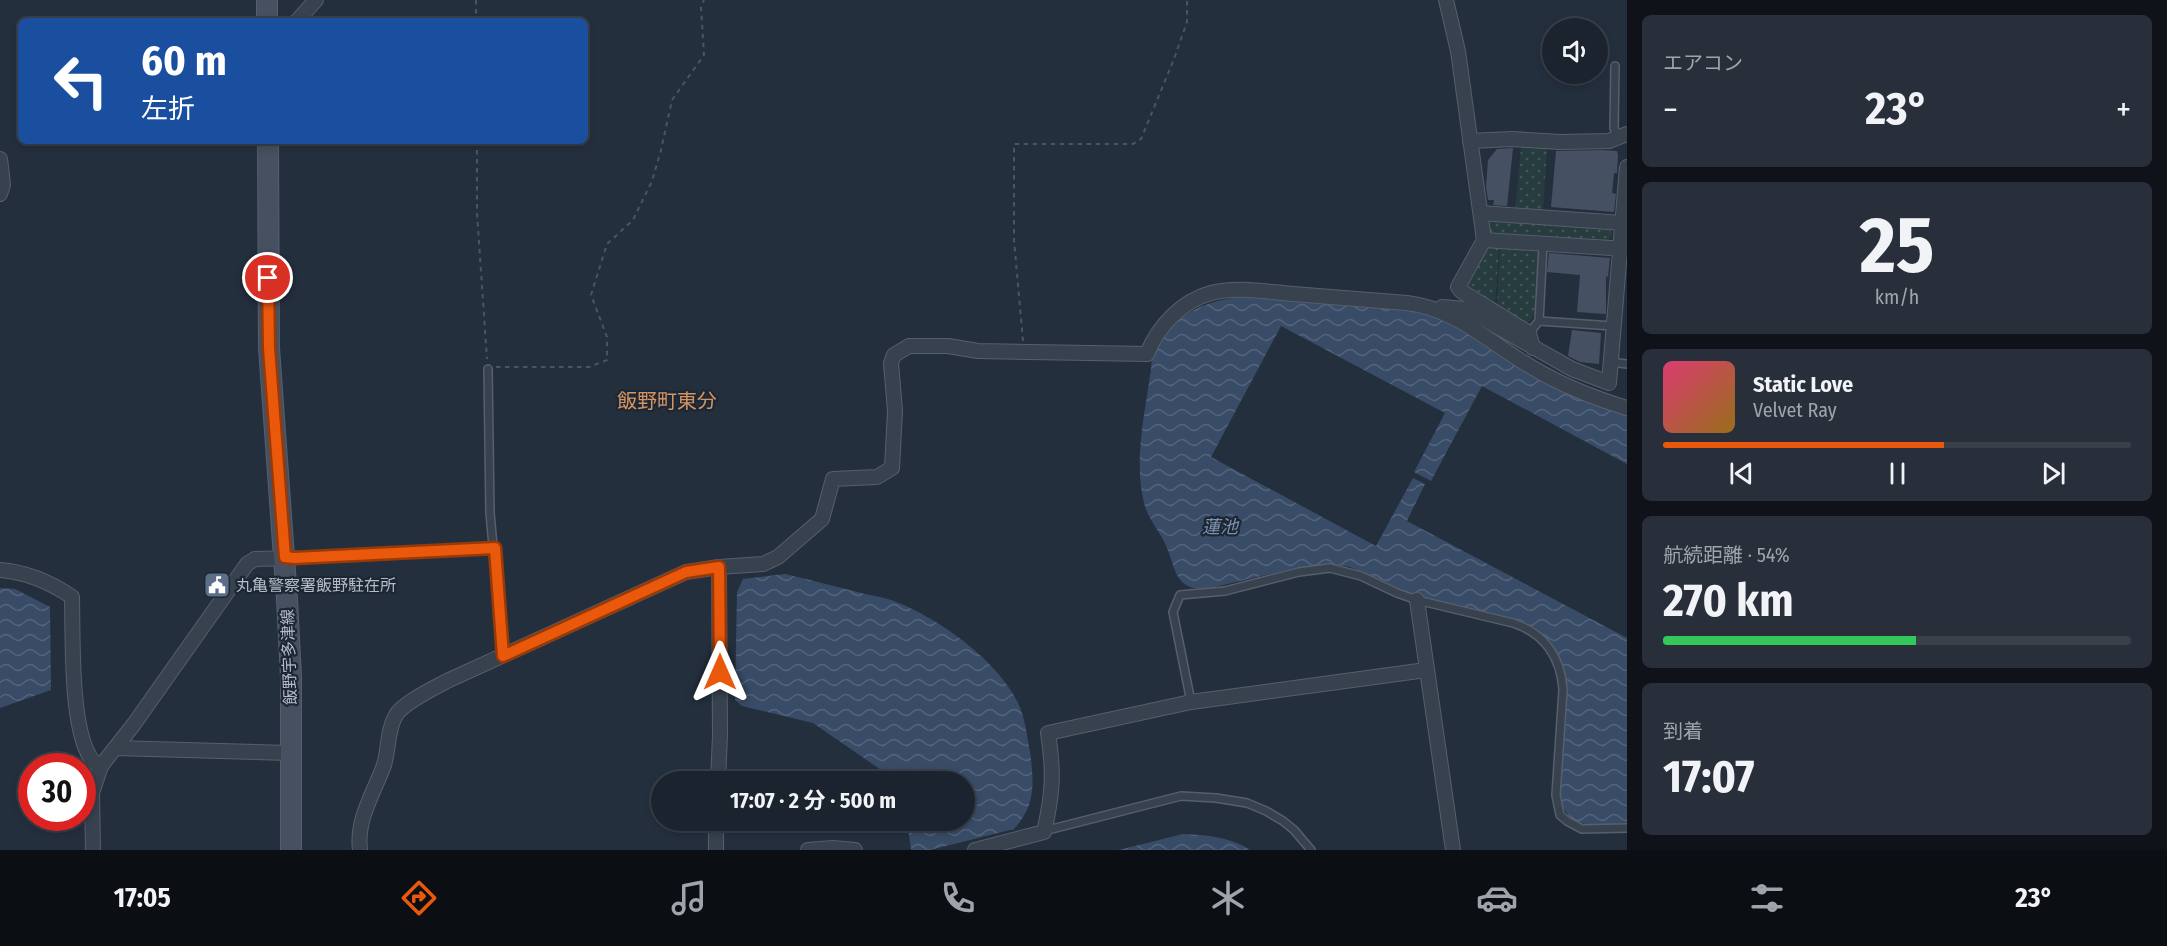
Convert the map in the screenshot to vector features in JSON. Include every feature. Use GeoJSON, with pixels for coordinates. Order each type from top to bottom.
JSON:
{"type":"FeatureCollection","features":[{"type":"Feature","properties":{"kind":"main road"},"geometry":{"type":"LineString","coordinates":[[267,0],[267,18]]}},
{"type":"Feature","properties":{"kind":"main road","name":"飯野宇多津線"},"geometry":{"type":"LineString","coordinates":[[268,144],[269,348],[290,558],[291,850]]}},
{"type":"Feature","properties":{"kind":"street"},"geometry":{"type":"LineString","coordinates":[[300,18],[316,0]]}},
{"type":"Feature","properties":{"kind":"street"},"geometry":{"type":"LineString","coordinates":[[1446,0],[1458,51],[1484,240],[1458,287],[1529,333],[1533,348]]}},
{"type":"Feature","properties":{"kind":"street"},"geometry":{"type":"LineString","coordinates":[[1470,141],[1512,139],[1560,142],[1609,141],[1622,136]]}},
{"type":"Feature","properties":{"kind":"street"},"geometry":{"type":"LineString","coordinates":[[0,159],[3,186],[0,194]]}},
{"type":"Feature","properties":{"kind":"street"},"geometry":{"type":"LineString","coordinates":[[360,850],[362,824],[369,797],[384,764],[389,732],[396,713],[447,681],[686,572],[763,564],[778,556],[822,519],[833,479],[877,477],[892,468],[895,411],[891,363],[894,355],[909,346],[948,346],[978,351],[1147,354],[1158,332],[1178,311],[1197,298],[1230,290],[1466,309],[1572,369],[1609,383],[1613,326],[1623,249],[1622,223],[1627,167]]}},
{"type":"Feature","properties":{"kind":"street"},"geometry":{"type":"LineString","coordinates":[[1481,213],[1493,212],[1622,223]]}},
{"type":"Feature","properties":{"kind":"street"},"geometry":{"type":"LineString","coordinates":[[1484,240],[1623,249]]}},
{"type":"Feature","properties":{"kind":"street"},"geometry":{"type":"LineString","coordinates":[[1427,305],[1463,322],[1532,368],[1561,383],[1627,408]]}},
{"type":"Feature","properties":{"kind":"street"},"geometry":{"type":"LineString","coordinates":[[93,850],[92,793],[101,766],[134,724],[247,564],[255,559],[290,558]]}},
{"type":"Feature","properties":{"kind":"street"},"geometry":{"type":"LineString","coordinates":[[718,771],[719,567]]}},
{"type":"Feature","properties":{"kind":"street"},"geometry":{"type":"LineString","coordinates":[[0,570],[22,572],[72,597],[76,702],[87,749],[91,759],[101,766]]}},
{"type":"Feature","properties":{"kind":"street"},"geometry":{"type":"LineString","coordinates":[[1417,600],[1454,850]]}},
{"type":"Feature","properties":{"kind":"street"},"geometry":{"type":"LineString","coordinates":[[975,850],[1044,832],[1053,787],[1053,763],[1048,733],[1191,702],[1426,670]]}},
{"type":"Feature","properties":{"kind":"street"},"geometry":{"type":"LineString","coordinates":[[115,748],[290,753]]}},
{"type":"Feature","properties":{"kind":"street"},"geometry":{"type":"LineString","coordinates":[[716,831],[716,850]]}},
{"type":"Feature","properties":{"kind":"street"},"geometry":{"type":"LineString","coordinates":[[808,850],[833,848],[855,850]]}},
{"type":"Feature","properties":{"kind":"lane"},"geometry":{"type":"LineString","coordinates":[[1615,66],[1614,128],[1622,136]]}},
{"type":"Feature","properties":{"kind":"lane"},"geometry":{"type":"LineString","coordinates":[[1529,333],[1539,321],[1544,244]]}},
{"type":"Feature","properties":{"kind":"lane"},"geometry":{"type":"LineString","coordinates":[[1539,321],[1613,326]]}},
{"type":"Feature","properties":{"kind":"lane"},"geometry":{"type":"LineString","coordinates":[[1610,362],[1627,364]]}},
{"type":"Feature","properties":{"kind":"lane"},"geometry":{"type":"LineString","coordinates":[[488,369],[490,513],[495,548],[503,656]]}},
{"type":"Feature","properties":{"kind":"lane"},"geometry":{"type":"LineString","coordinates":[[290,558],[495,548]]}},
{"type":"Feature","properties":{"kind":"lane"},"geometry":{"type":"LineString","coordinates":[[1191,702],[1173,612],[1180,595],[1225,591],[1311,569],[1330,568],[1361,576],[1417,600],[1526,627],[1538,635],[1554,655],[1562,678],[1556,795],[1560,815],[1582,829],[1627,828]]}},
{"type":"Feature","properties":{"kind":"lane"},"geometry":{"type":"LineString","coordinates":[[1044,832],[1180,796],[1216,798],[1247,803],[1266,811],[1289,826],[1311,850]]}},
{"type":"Feature","properties":{"kind":"path"},"geometry":{"type":"LineString","coordinates":[[476,0],[476,18]]}},
{"type":"Feature","properties":{"kind":"path"},"geometry":{"type":"LineString","coordinates":[[477,144],[477,213],[488,369],[503,366],[589,367],[607,360],[606,337],[591,295],[608,244],[633,220],[652,181],[672,100],[704,55],[701,7],[704,0]]}},
{"type":"Feature","properties":{"kind":"path"},"geometry":{"type":"LineString","coordinates":[[1024,352],[1014,240],[1014,144],[1133,144],[1140,139],[1184,31],[1187,22],[1187,0]]}},
{"type":"Feature","properties":{"kind":"green space"},"geometry":{"type":"Polygon","coordinates":[[[1523,144],[1543,145],[1547,150],[1543,208],[1538,213],[1515,211],[1523,144]]]}},
{"type":"Feature","properties":{"kind":"green space"},"geometry":{"type":"Polygon","coordinates":[[[1488,220],[1606,226],[1612,236],[1605,243],[1492,234],[1487,231],[1488,220]]]}},
{"type":"Feature","properties":{"kind":"green space"},"geometry":{"type":"Polygon","coordinates":[[[1484,246],[1499,247],[1495,306],[1465,287],[1484,246]]]}},
{"type":"Feature","properties":{"kind":"green space"},"geometry":{"type":"Polygon","coordinates":[[[1500,247],[1534,249],[1539,255],[1534,314],[1533,318],[1523,324],[1497,307],[1500,247]]]}},
{"type":"Feature","properties":{"kind":"water","name":"蓮池"},"geometry":{"type":"Polygon","coordinates":[[[1240,297],[1424,312],[1453,323],[1521,368],[1573,396],[1627,414],[1627,464],[1482,386],[1431,481],[1414,472],[1445,413],[1281,326],[1211,457],[1376,546],[1413,478],[1425,484],[1407,521],[1627,638],[1627,823],[1596,825],[1577,822],[1564,809],[1560,798],[1567,693],[1564,669],[1555,649],[1540,632],[1530,625],[1519,620],[1414,595],[1350,567],[1331,564],[1295,568],[1206,589],[1189,586],[1179,578],[1164,542],[1146,509],[1141,487],[1141,439],[1153,351],[1160,338],[1189,313],[1208,304],[1240,297]]]}},
{"type":"Feature","properties":{"kind":"water"},"geometry":{"type":"Polygon","coordinates":[[[785,574],[887,599],[913,609],[930,619],[966,643],[982,657],[1009,687],[1018,703],[1026,727],[1032,793],[1026,811],[1014,829],[930,850],[913,850],[908,831],[975,831],[975,771],[883,771],[813,723],[742,706],[735,700],[737,592],[743,579],[785,574]]]}},
{"type":"Feature","properties":{"kind":"water"},"geometry":{"type":"Polygon","coordinates":[[[0,588],[15,589],[50,607],[51,690],[0,708],[0,588]]]}},
{"type":"Feature","properties":{"kind":"water"},"geometry":{"type":"Polygon","coordinates":[[[1183,834],[1226,839],[1250,850],[1119,850],[1183,834]]]}},
{"type":"Feature","properties":{"kind":"building"},"geometry":{"type":"Polygon","coordinates":[[[1513,148],[1507,206],[1493,205],[1494,200],[1488,200],[1486,187],[1488,160],[1497,149],[1513,148]]]}},
{"type":"Feature","properties":{"kind":"building"},"geometry":{"type":"Polygon","coordinates":[[[1556,151],[1617,151],[1618,155],[1617,173],[1614,173],[1612,193],[1616,194],[1614,212],[1551,207],[1556,151]]]}},
{"type":"Feature","properties":{"kind":"building"},"geometry":{"type":"Polygon","coordinates":[[[1549,253],[1610,258],[1608,277],[1606,276],[1606,314],[1577,312],[1580,275],[1547,272],[1549,253]]]}},
{"type":"Feature","properties":{"kind":"building"},"geometry":{"type":"Polygon","coordinates":[[[1572,330],[1601,333],[1599,364],[1580,362],[1568,356],[1572,330]]]}},
{"type":"Feature","properties":{"kind":"place","name":"丸亀警察署飯野駐在所"},"geometry":{"type":"Point","coordinates":[217,585]}},
{"type":"Feature","properties":{"kind":"district","name":"飯野町東分"},"geometry":{"type":"Point","coordinates":[667,401]}},
{"type":"Feature","properties":{"kind":"route"},"geometry":{"type":"LineString","coordinates":[[268,278],[269,348],[285,557],[495,548],[503,656],[686,572],[719,567],[720,672]]}}]}
